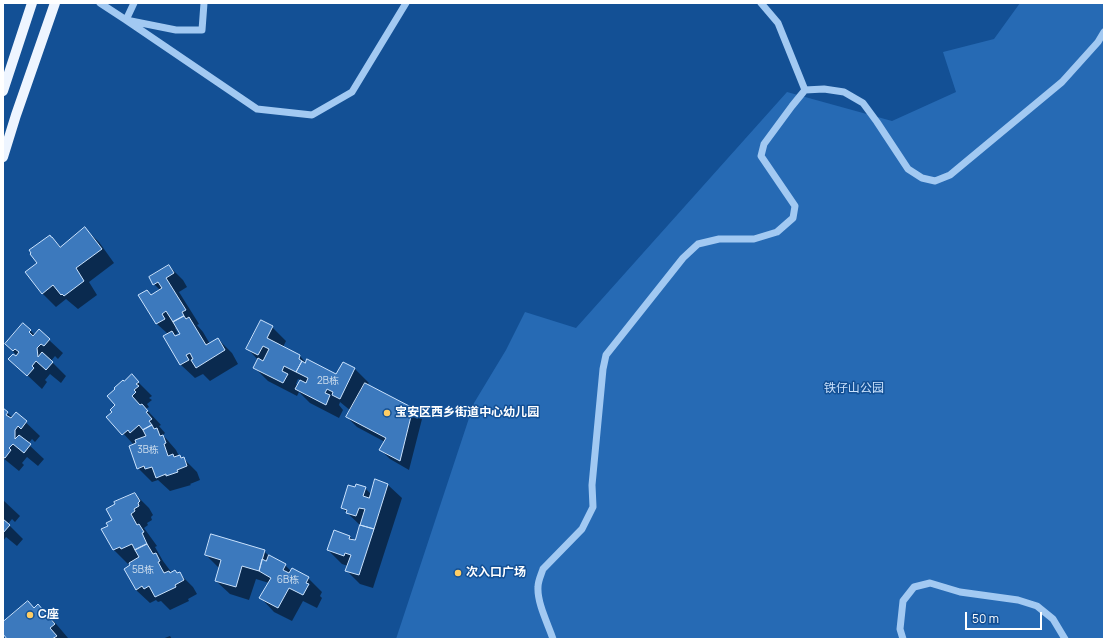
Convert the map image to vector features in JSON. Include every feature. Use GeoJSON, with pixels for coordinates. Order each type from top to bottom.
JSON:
{"type":"FeatureCollection","features":[{"type":"Feature","properties":{"kind":"main road"},"geometry":{"type":"LineString","coordinates":[[3,91],[32,3]]}},
{"type":"Feature","properties":{"kind":"main road"},"geometry":{"type":"LineString","coordinates":[[3,157],[55,3]]}},
{"type":"Feature","properties":{"kind":"street"},"geometry":{"type":"LineString","coordinates":[[100,3],[257,109],[312,115],[352,92],[406,3]]}},
{"type":"Feature","properties":{"kind":"street"},"geometry":{"type":"LineString","coordinates":[[126,20],[134,3]]}},
{"type":"Feature","properties":{"kind":"street"},"geometry":{"type":"LineString","coordinates":[[126,20],[176,30],[202,30],[204,3]]}},
{"type":"Feature","properties":{"kind":"street"},"geometry":{"type":"LineString","coordinates":[[761,3],[778,23],[805,90]]}},
{"type":"Feature","properties":{"kind":"street"},"geometry":{"type":"LineString","coordinates":[[553,639],[539,596],[538,588],[543,569],[582,529],[593,507],[592,485],[602,368],[606,355],[683,258],[698,244],[719,239],[754,239],[777,232],[793,218],[795,206],[761,156],[764,144],[805,90],[824,89],[844,92],[863,103],[908,169],[922,178],[935,181],[950,175],[1062,82],[1098,42],[1104,32]]}},
{"type":"Feature","properties":{"kind":"street"},"geometry":{"type":"LineString","coordinates":[[903,639],[900,629],[903,601],[914,587],[930,583],[960,592],[1018,600],[1037,606],[1053,620],[1065,639]]}},
{"type":"Feature","properties":{"kind":"green space","name":"铁仔山公园"},"geometry":{"type":"Polygon","coordinates":[[[1020,3],[1104,3],[1104,639],[396,639],[474,403],[506,350],[525,312],[576,328],[787,92],[892,121],[956,92],[943,52],[994,39],[1020,3]]]}},
{"type":"Feature","properties":{"kind":"building"},"geometry":{"type":"Polygon","coordinates":[[[85,227],[102,249],[76,268],[84,281],[64,296],[62,294],[61,295],[53,285],[42,294],[25,272],[37,263],[30,254],[31,253],[29,250],[50,235],[60,247],[85,227]]]}},
{"type":"Feature","properties":{"kind":"building"},"geometry":{"type":"Polygon","coordinates":[[[169,265],[174,273],[166,278],[186,310],[182,312],[184,316],[173,322],[166,311],[162,314],[165,319],[156,324],[138,295],[147,290],[151,295],[162,288],[158,282],[153,285],[149,277],[169,265]]]}},
{"type":"Feature","properties":{"kind":"building"},"geometry":{"type":"Polygon","coordinates":[[[184,316],[186,319],[189,317],[206,345],[218,338],[225,350],[196,368],[191,360],[193,359],[190,353],[186,355],[189,360],[180,365],[163,336],[172,331],[175,336],[180,334],[173,322],[184,316]]]}},
{"type":"Feature","properties":{"kind":"building"},"geometry":{"type":"Polygon","coordinates":[[[261,320],[273,326],[267,338],[300,355],[299,359],[302,361],[296,372],[284,366],[282,371],[288,374],[283,383],[253,368],[258,358],[263,361],[269,349],[263,346],[258,355],[246,349],[261,320]]]}},
{"type":"Feature","properties":{"kind":"building"},"geometry":{"type":"Polygon","coordinates":[[[23,323],[31,330],[29,332],[33,336],[39,329],[50,339],[44,346],[41,344],[37,348],[38,357],[42,352],[53,362],[46,370],[36,361],[32,366],[34,368],[27,376],[8,359],[13,354],[16,356],[19,352],[15,349],[13,351],[5,344],[23,323]]]}},
{"type":"Feature","properties":{"kind":"building"},"geometry":{"type":"Polygon","coordinates":[[[307,359],[336,374],[343,362],[355,368],[340,399],[332,395],[333,392],[327,389],[325,393],[330,395],[326,405],[295,389],[300,380],[306,383],[308,378],[296,372],[302,361],[305,363],[307,359]]]}},
{"type":"Feature","properties":{"kind":"building"},"geometry":{"type":"Polygon","coordinates":[[[132,374],[139,382],[136,384],[139,386],[134,390],[136,392],[132,396],[148,411],[146,412],[152,419],[149,421],[152,425],[143,430],[139,425],[130,433],[128,430],[122,435],[106,417],[112,412],[110,410],[115,405],[107,396],[123,380],[124,381],[132,374]]]}},
{"type":"Feature","properties":{"kind":"building"},"geometry":{"type":"Polygon","coordinates":[[[365,383],[413,408],[400,461],[379,450],[386,438],[346,417],[365,383]]]}},
{"type":"Feature","properties":{"kind":"building"},"geometry":{"type":"Polygon","coordinates":[[[3,408],[8,412],[6,415],[11,418],[16,412],[27,421],[21,429],[18,426],[15,430],[15,439],[19,435],[31,444],[24,453],[13,444],[9,448],[11,450],[5,458],[3,457],[3,408]]]}},
{"type":"Feature","properties":{"kind":"building"},"geometry":{"type":"Polygon","coordinates":[[[152,425],[154,429],[157,428],[160,436],[163,435],[168,456],[173,454],[174,457],[180,455],[181,458],[184,457],[187,466],[177,470],[178,472],[166,476],[166,474],[156,478],[152,467],[145,469],[144,466],[137,469],[129,446],[136,443],[135,440],[146,436],[143,430],[152,425]]]}},
{"type":"Feature","properties":{"kind":"building"},"geometry":{"type":"Polygon","coordinates":[[[375,479],[388,484],[374,529],[360,525],[365,509],[359,508],[356,516],[346,513],[347,510],[341,508],[348,485],[355,487],[356,484],[366,487],[363,496],[369,498],[375,479]]]}},
{"type":"Feature","properties":{"kind":"building"},"geometry":{"type":"Polygon","coordinates":[[[135,493],[140,501],[138,503],[139,506],[134,509],[135,511],[131,514],[137,525],[139,524],[144,532],[142,533],[147,544],[135,550],[132,544],[121,549],[120,547],[113,550],[101,529],[108,526],[106,523],[112,520],[106,509],[115,504],[114,502],[135,493]]]}},
{"type":"Feature","properties":{"kind":"building"},"geometry":{"type":"Polygon","coordinates":[[[3,519],[10,525],[3,533],[3,519]]]}},
{"type":"Feature","properties":{"kind":"building"},"geometry":{"type":"Polygon","coordinates":[[[360,525],[374,529],[359,575],[345,571],[351,555],[345,553],[344,556],[327,550],[334,530],[350,536],[349,539],[355,540],[360,525]]]}},
{"type":"Feature","properties":{"kind":"building"},"geometry":{"type":"Polygon","coordinates":[[[211,534],[265,550],[259,571],[242,566],[236,587],[215,581],[221,560],[205,555],[211,534]]]}},
{"type":"Feature","properties":{"kind":"building"},"geometry":{"type":"Polygon","coordinates":[[[147,544],[153,554],[156,553],[160,561],[158,562],[164,573],[169,571],[170,573],[175,570],[177,573],[180,572],[184,580],[175,585],[176,587],[155,597],[149,586],[144,589],[142,586],[136,590],[124,569],[130,565],[129,563],[139,557],[135,550],[147,544]]]}},
{"type":"Feature","properties":{"kind":"building"},"geometry":{"type":"Polygon","coordinates":[[[269,555],[286,564],[283,570],[289,573],[292,568],[309,577],[306,583],[309,584],[303,595],[289,588],[278,608],[259,598],[271,578],[259,571],[262,559],[266,561],[269,555]]]}},
{"type":"Feature","properties":{"kind":"building","name":"C座"},"geometry":{"type":"Polygon","coordinates":[[[28,601],[34,608],[38,604],[55,624],[50,628],[57,636],[52,639],[7,639],[3,634],[3,622],[28,601]]]}},
{"type":"Feature","properties":{"kind":"place","name":"宝安区西乡街道中心幼儿园"},"geometry":{"type":"Point","coordinates":[387,413]}},
{"type":"Feature","properties":{"kind":"place","name":"次入口广场"},"geometry":{"type":"Point","coordinates":[458,573]}},
{"type":"Feature","properties":{"kind":"place","name":"C座"},"geometry":{"type":"Point","coordinates":[30,615]}}]}
